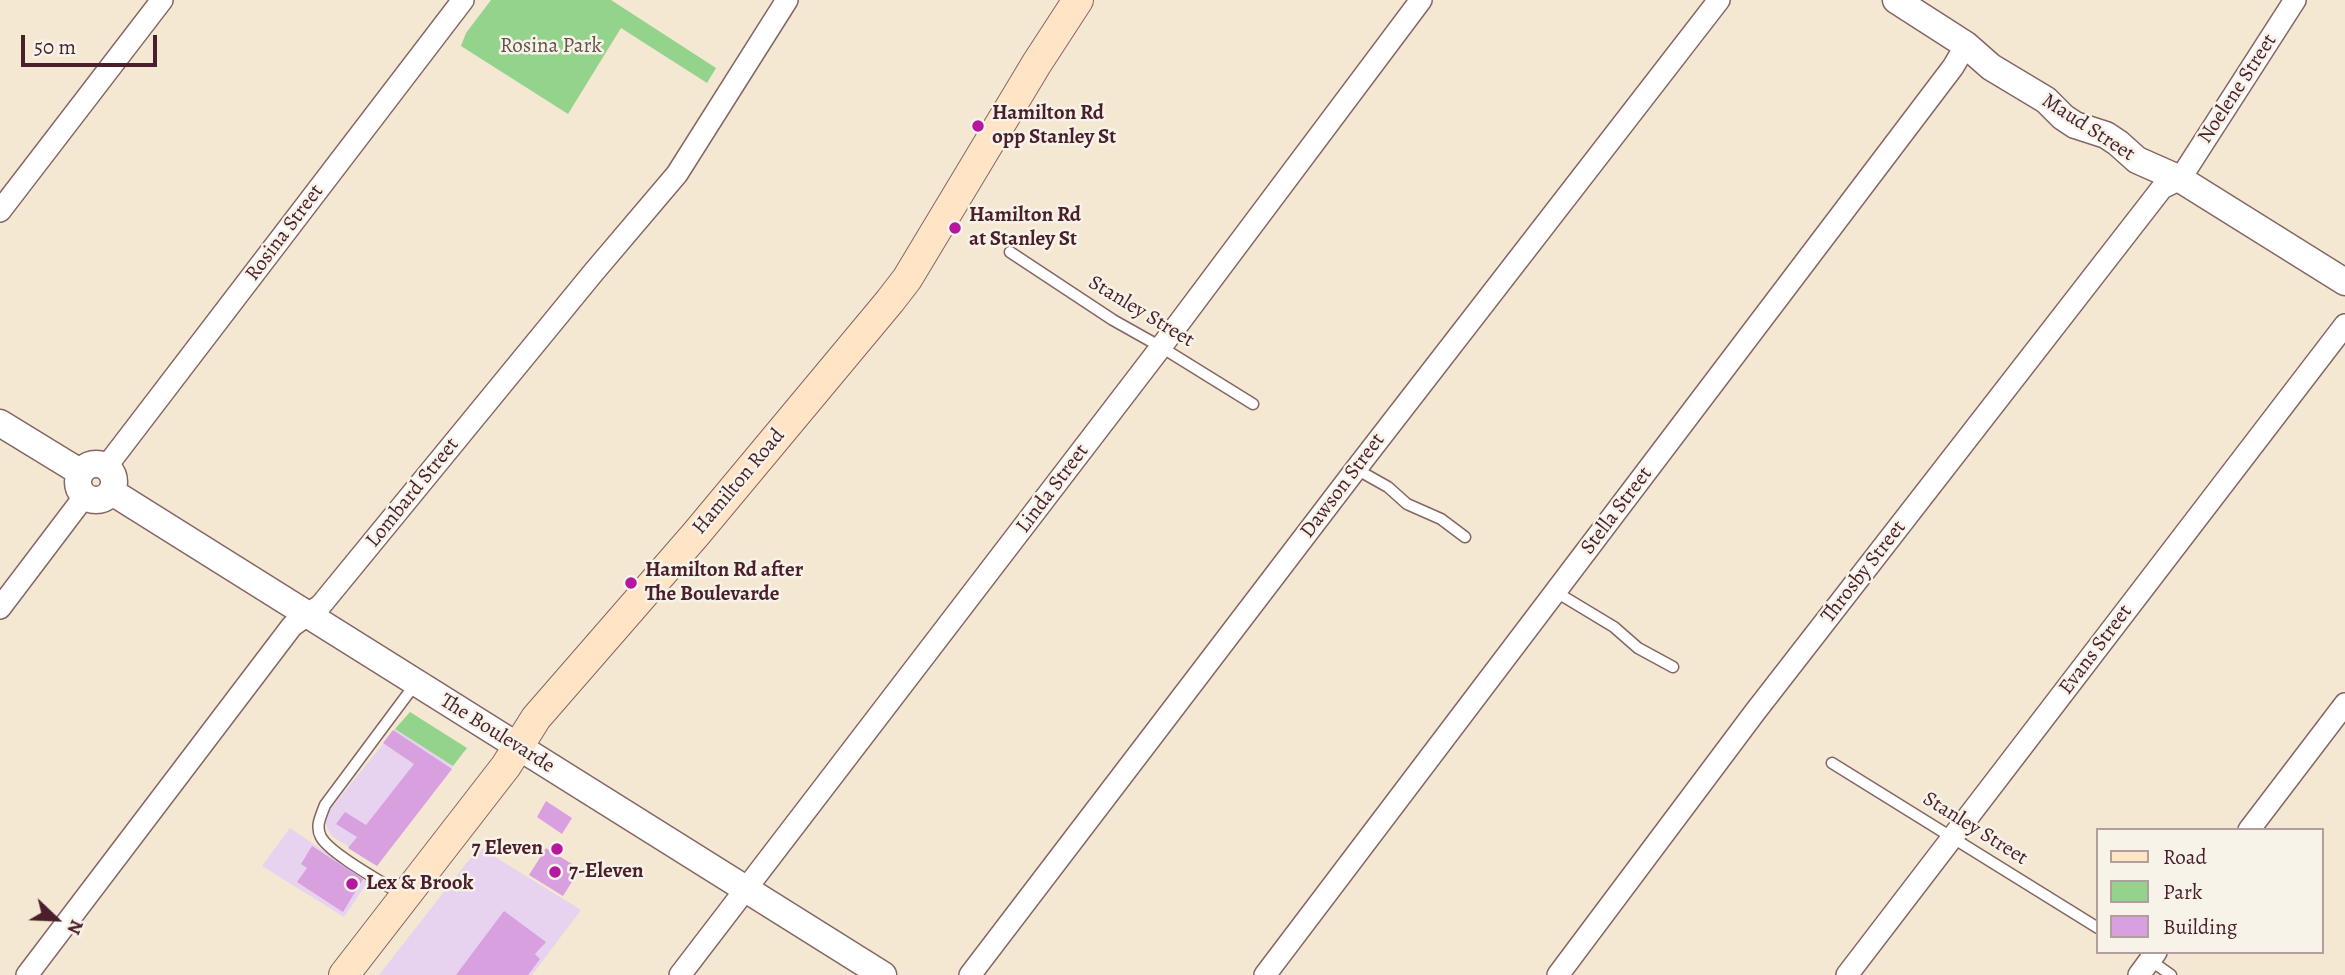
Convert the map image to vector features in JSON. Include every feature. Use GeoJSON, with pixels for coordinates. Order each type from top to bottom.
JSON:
{"type":"FeatureCollection","features":[{"type":"Feature","properties":{"kind":"main road","name":"Hamilton Road"},"geometry":{"type":"LineString","coordinates":[[344,975],[506,766],[536,718],[696,534],[907,279],[1043,52],[1078,0]]}},
{"type":"Feature","properties":{"kind":"street"},"geometry":{"type":"LineString","coordinates":[[0,211],[162,0]]}},
{"type":"Feature","properties":{"kind":"street","name":"Rosina Street"},"geometry":{"type":"LineString","coordinates":[[109,479],[463,0]]}},
{"type":"Feature","properties":{"kind":"street","name":"Lombard Street"},"geometry":{"type":"LineString","coordinates":[[27,975],[292,626],[321,605],[677,174],[787,0]]}},
{"type":"Feature","properties":{"kind":"street","name":"Linda Street"},"geometry":{"type":"LineString","coordinates":[[680,975],[1161,346],[1421,0]]}},
{"type":"Feature","properties":{"kind":"street","name":"Dawson Street"},"geometry":{"type":"LineString","coordinates":[[970,975],[1356,469],[1719,0]]}},
{"type":"Feature","properties":{"kind":"street","name":"Maud Street"},"geometry":{"type":"LineString","coordinates":[[1896,0],[1966,45],[1998,57],[2052,85],[2077,109],[2123,127],[2146,144],[2180,179],[2345,282]]}},
{"type":"Feature","properties":{"kind":"street","name":"Noelene Street"},"geometry":{"type":"LineString","coordinates":[[2180,179],[2295,0]]}},
{"type":"Feature","properties":{"kind":"street","name":"Stella Street"},"geometry":{"type":"LineString","coordinates":[[1265,975],[1953,67],[1966,45]]}},
{"type":"Feature","properties":{"kind":"street","name":"Throsby Street"},"geometry":{"type":"LineString","coordinates":[[1558,975],[1755,712],[2145,209],[2162,188],[2180,179]]}},
{"type":"Feature","properties":{"kind":"street","name":"Evans Street"},"geometry":{"type":"LineString","coordinates":[[1847,975],[2345,325]]}},
{"type":"Feature","properties":{"kind":"street"},"geometry":{"type":"LineString","coordinates":[[0,423],[82,485]]}},
{"type":"Feature","properties":{"kind":"street"},"geometry":{"type":"LineString","coordinates":[[0,608],[82,485],[84,468],[95,464],[109,479]]}},
{"type":"Feature","properties":{"kind":"street","name":"The Boulevarde"},"geometry":{"type":"LineString","coordinates":[[109,479],[306,614],[883,975]]}},
{"type":"Feature","properties":{"kind":"street"},"geometry":{"type":"LineString","coordinates":[[2251,828],[2345,704]]}},
{"type":"Feature","properties":{"kind":"lane","name":"Stanley Street"},"geometry":{"type":"LineString","coordinates":[[1010,252],[1113,320],[1161,346],[1253,404]]}},
{"type":"Feature","properties":{"kind":"lane"},"geometry":{"type":"LineString","coordinates":[[1356,469],[1388,487],[1407,504],[1441,519],[1465,537]]}},
{"type":"Feature","properties":{"kind":"lane"},"geometry":{"type":"LineString","coordinates":[[1556,592],[1614,627],[1638,648],[1673,667]]}},
{"type":"Feature","properties":{"kind":"lane"},"geometry":{"type":"LineString","coordinates":[[404,896],[332,849],[320,837],[318,822],[325,806],[416,683]]}},
{"type":"Feature","properties":{"kind":"lane","name":"Stanley Street"},"geometry":{"type":"LineString","coordinates":[[1832,763],[2096,927]]}},
{"type":"Feature","properties":{"kind":"lane"},"geometry":{"type":"LineString","coordinates":[[2148,962],[2171,975]]}},
{"type":"Feature","properties":{"kind":"shaded area"},"geometry":{"type":"Polygon","coordinates":[[[395,729],[453,766],[377,864],[333,837],[325,819],[395,729]]]}},
{"type":"Feature","properties":{"kind":"shaded area"},"geometry":{"type":"Polygon","coordinates":[[[290,828],[368,881],[344,917],[262,866],[290,828]]]}},
{"type":"Feature","properties":{"kind":"shaded area"},"geometry":{"type":"Polygon","coordinates":[[[479,847],[581,910],[532,975],[379,975],[479,847]]]}},
{"type":"Feature","properties":{"kind":"green space","name":"Rosina Park"},"geometry":{"type":"Polygon","coordinates":[[[491,0],[611,0],[716,68],[707,83],[621,28],[568,114],[461,46],[466,33],[491,0]]]}},
{"type":"Feature","properties":{"kind":"green space"},"geometry":{"type":"Polygon","coordinates":[[[410,712],[467,748],[453,766],[395,729],[410,712]]]}},
{"type":"Feature","properties":{"kind":"building"},"geometry":{"type":"Polygon","coordinates":[[[393,730],[452,769],[377,866],[348,848],[357,837],[336,824],[345,812],[366,825],[414,764],[383,743],[393,730]]]}},
{"type":"Feature","properties":{"kind":"building"},"geometry":{"type":"Polygon","coordinates":[[[546,801],[572,818],[562,834],[537,817],[546,801]]]}},
{"type":"Feature","properties":{"kind":"building"},"geometry":{"type":"Polygon","coordinates":[[[312,846],[363,879],[343,912],[297,882],[307,868],[301,864],[312,846]]]}},
{"type":"Feature","properties":{"kind":"building","name":"7-Eleven"},"geometry":{"type":"Polygon","coordinates":[[[546,848],[580,869],[563,896],[529,875],[546,848]]]}},
{"type":"Feature","properties":{"kind":"building"},"geometry":{"type":"Polygon","coordinates":[[[504,911],[546,942],[535,954],[540,959],[528,975],[456,975],[504,911]]]}},
{"type":"Feature","properties":{"kind":"place","name":"Hamilton Rd opp Stanley St"},"geometry":{"type":"Point","coordinates":[978,126]}},
{"type":"Feature","properties":{"kind":"place","name":"Hamilton Rd at Stanley St"},"geometry":{"type":"Point","coordinates":[955,228]}},
{"type":"Feature","properties":{"kind":"place","name":"Hamilton Rd after The Boulevarde"},"geometry":{"type":"Point","coordinates":[631,583]}},
{"type":"Feature","properties":{"kind":"place","name":"7 Eleven"},"geometry":{"type":"Point","coordinates":[557,849]}},
{"type":"Feature","properties":{"kind":"place","name":"7-Eleven"},"geometry":{"type":"Point","coordinates":[555,872]}},
{"type":"Feature","properties":{"kind":"place","name":"Lex & Brook"},"geometry":{"type":"Point","coordinates":[352,884]}}]}
